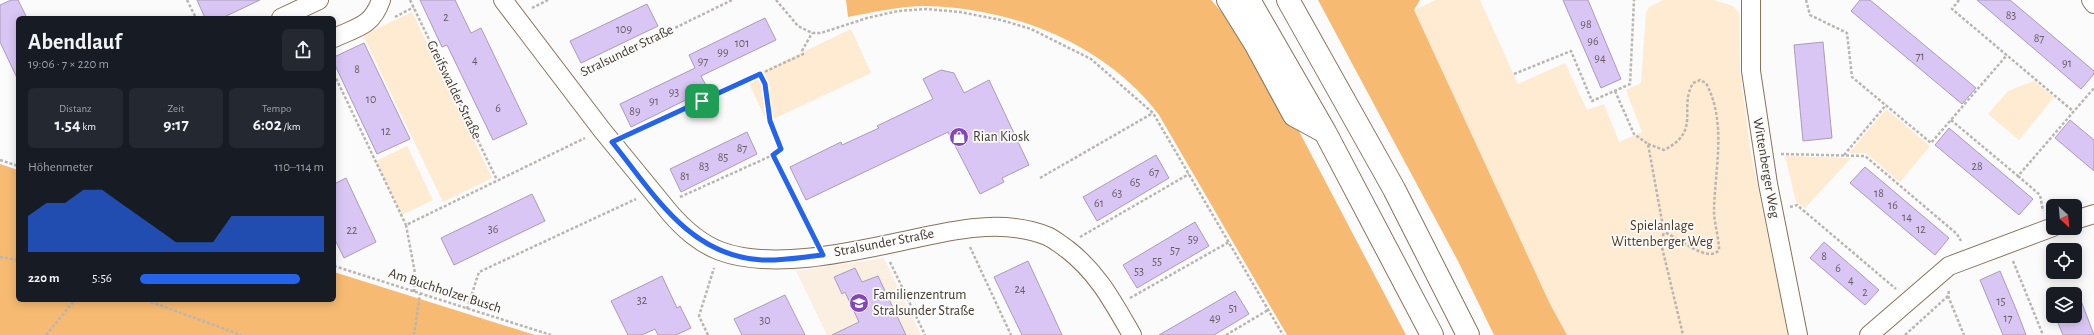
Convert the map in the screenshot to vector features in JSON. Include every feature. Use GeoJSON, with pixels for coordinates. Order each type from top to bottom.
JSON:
{"type":"FeatureCollection","features":[{"type":"Feature","properties":{"kind":"highway"},"geometry":{"type":"LineString","coordinates":[[1228,0],[1256,45],[1294,115],[1325,132]]}},
{"type":"Feature","properties":{"kind":"highway"},"geometry":{"type":"LineString","coordinates":[[1249,0],[1325,132],[1432,335]]}},
{"type":"Feature","properties":{"kind":"highway"},"geometry":{"type":"LineString","coordinates":[[1288,0],[1394,189],[1468,335]]}},
{"type":"Feature","properties":{"kind":"street"},"geometry":{"type":"LineString","coordinates":[[285,16],[319,0]]}},
{"type":"Feature","properties":{"kind":"street"},"geometry":{"type":"LineString","coordinates":[[336,37],[367,23],[376,14],[381,0]]}},
{"type":"Feature","properties":{"kind":"street","name":"Stralsunder Straße"},"geometry":{"type":"LineString","coordinates":[[503,0],[607,136],[681,226],[698,240],[720,251],[762,260],[823,255],[883,245],[962,229],[991,226],[1025,230],[1048,236],[1085,263],[1100,281],[1132,335]]}},
{"type":"Feature","properties":{"kind":"street","name":"Wittenberger Weg"},"geometry":{"type":"LineString","coordinates":[[1751,0],[1751,71],[1762,153],[1798,335]]}},
{"type":"Feature","properties":{"kind":"street"},"geometry":{"type":"LineString","coordinates":[[2091,0],[2094,4]]}},
{"type":"Feature","properties":{"kind":"street"},"geometry":{"type":"LineString","coordinates":[[2082,218],[2094,214]]}},
{"type":"Feature","properties":{"kind":"street"},"geometry":{"type":"LineString","coordinates":[[1869,335],[1949,266],[2046,229]]}},
{"type":"Feature","properties":{"kind":"path"},"geometry":{"type":"LineString","coordinates":[[187,0],[195,16]]}},
{"type":"Feature","properties":{"kind":"path","name":"Greifswalder Straße"},"geometry":{"type":"LineString","coordinates":[[410,0],[496,180]]}},
{"type":"Feature","properties":{"kind":"path","name":"Stralsunder Straße"},"geometry":{"type":"LineString","coordinates":[[565,82],[732,0]]}},
{"type":"Feature","properties":{"kind":"path"},"geometry":{"type":"LineString","coordinates":[[776,0],[798,26],[812,33],[821,33],[875,16],[898,11],[919,10],[960,12],[1001,20],[1031,29],[1091,59],[1153,113],[1283,335]]}},
{"type":"Feature","properties":{"kind":"path"},"geometry":{"type":"LineString","coordinates":[[1514,74],[1570,51],[1592,101],[1630,84],[1634,0]]}},
{"type":"Feature","properties":{"kind":"path"},"geometry":{"type":"LineString","coordinates":[[1806,0],[1810,15],[1847,33],[1852,77],[1931,142],[2007,55]]}},
{"type":"Feature","properties":{"kind":"path"},"geometry":{"type":"LineString","coordinates":[[1960,0],[1952,9],[2074,111]]}},
{"type":"Feature","properties":{"kind":"path"},"geometry":{"type":"LineString","coordinates":[[406,225],[496,180],[760,74],[803,54],[802,51],[812,33]]}},
{"type":"Feature","properties":{"kind":"path"},"geometry":{"type":"LineString","coordinates":[[664,205],[773,155],[781,149],[770,121],[765,84],[760,74]]}},
{"type":"Feature","properties":{"kind":"path"},"geometry":{"type":"LineString","coordinates":[[336,78],[406,225],[415,273],[414,292]]}},
{"type":"Feature","properties":{"kind":"path"},"geometry":{"type":"LineString","coordinates":[[1615,91],[1634,134],[1648,144],[1664,150],[1673,145],[1682,137],[1687,126],[1688,99],[1690,88],[1693,83],[1700,80],[1706,83],[1714,103],[1717,123],[1718,159],[1714,212],[1718,250],[1715,254],[1710,255],[1701,253],[1664,232]]}},
{"type":"Feature","properties":{"kind":"path"},"geometry":{"type":"LineString","coordinates":[[2018,176],[2094,88]]}},
{"type":"Feature","properties":{"kind":"path"},"geometry":{"type":"LineString","coordinates":[[1844,156],[1886,105]]}},
{"type":"Feature","properties":{"kind":"path"},"geometry":{"type":"LineString","coordinates":[[1040,178],[1153,113]]}},
{"type":"Feature","properties":{"kind":"path"},"geometry":{"type":"LineString","coordinates":[[1951,120],[2040,195],[2046,217]]}},
{"type":"Feature","properties":{"kind":"path"},"geometry":{"type":"LineString","coordinates":[[1648,144],[1664,232],[1661,243],[1683,335]]}},
{"type":"Feature","properties":{"kind":"path"},"geometry":{"type":"LineString","coordinates":[[1762,153],[1865,156],[1957,234],[1970,258]]}},
{"type":"Feature","properties":{"kind":"path"},"geometry":{"type":"LineString","coordinates":[[773,155],[823,255]]}},
{"type":"Feature","properties":{"kind":"path"},"geometry":{"type":"LineString","coordinates":[[0,160],[16,165]]}},
{"type":"Feature","properties":{"kind":"path"},"geometry":{"type":"LineString","coordinates":[[1064,247],[1189,174]]}},
{"type":"Feature","properties":{"kind":"path"},"geometry":{"type":"LineString","coordinates":[[467,309],[479,272],[652,191]]}},
{"type":"Feature","properties":{"kind":"path"},"geometry":{"type":"LineString","coordinates":[[1773,211],[1797,205],[1908,300]]}},
{"type":"Feature","properties":{"kind":"path"},"geometry":{"type":"LineString","coordinates":[[962,229],[1011,335]]}},
{"type":"Feature","properties":{"kind":"path"},"geometry":{"type":"LineString","coordinates":[[1116,307],[1229,242]]}},
{"type":"Feature","properties":{"kind":"path"},"geometry":{"type":"LineString","coordinates":[[2006,244],[2043,335]]}},
{"type":"Feature","properties":{"kind":"path"},"geometry":{"type":"LineString","coordinates":[[883,245],[925,335]]}},
{"type":"Feature","properties":{"kind":"path"},"geometry":{"type":"LineString","coordinates":[[708,335],[699,316],[720,251]]}},
{"type":"Feature","properties":{"kind":"path"},"geometry":{"type":"LineString","coordinates":[[0,257],[16,260]]}},
{"type":"Feature","properties":{"kind":"path"},"geometry":{"type":"LineString","coordinates":[[1949,266],[1948,296],[1964,335]]}},
{"type":"Feature","properties":{"kind":"path","name":"Am Buchholzer Busch"},"geometry":{"type":"LineString","coordinates":[[336,267],[551,335]]}},
{"type":"Feature","properties":{"kind":"path"},"geometry":{"type":"LineString","coordinates":[[414,335],[420,294]]}},
{"type":"Feature","properties":{"kind":"path"},"geometry":{"type":"LineString","coordinates":[[1905,335],[1948,296]]}},
{"type":"Feature","properties":{"kind":"path"},"geometry":{"type":"LineString","coordinates":[[46,335],[73,302]]}},
{"type":"Feature","properties":{"kind":"path"},"geometry":{"type":"LineString","coordinates":[[151,302],[241,335]]}},
{"type":"Feature","properties":{"kind":"path"},"geometry":{"type":"LineString","coordinates":[[1226,335],[1268,310]]}},
{"type":"Feature","properties":{"kind":"shaded area"},"geometry":{"type":"Polygon","coordinates":[[[846,0],[1211,0],[1252,46],[1291,116],[1406,335],[1287,335],[1159,115],[1137,90],[1112,68],[1085,50],[1055,35],[1024,23],[992,14],[959,8],[926,6],[906,7],[848,17],[846,0]]]}},
{"type":"Feature","properties":{"kind":"shaded area"},"geometry":{"type":"Polygon","coordinates":[[[1318,0],[1420,0],[1414,10],[1550,304],[1567,335],[1494,335],[1458,261],[1318,0]]]}},
{"type":"Feature","properties":{"kind":"shaded area"},"geometry":{"type":"Polygon","coordinates":[[[0,164],[16,169],[16,302],[336,302],[336,273],[535,335],[0,335],[0,164]]]}},
{"type":"Feature","properties":{"kind":"shaded area","name":"Familienzentrum Stralsunder Straße"},"geometry":{"type":"Polygon","coordinates":[[[884,258],[921,335],[827,335],[796,271],[884,258]]]}},
{"type":"Feature","properties":{"kind":"green space","name":"Spielanlage Wittenberger Weg"},"geometry":{"type":"Polygon","coordinates":[[[1436,0],[1480,0],[1518,84],[1565,63],[1587,110],[1604,104],[1619,142],[1642,132],[1626,90],[1641,83],[1646,13],[1649,7],[1663,0],[1714,0],[1733,6],[1739,13],[1740,72],[1751,155],[1788,335],[1567,335],[1550,304],[1414,10],[1436,0]]]}},
{"type":"Feature","properties":{"kind":"green space"},"geometry":{"type":"Polygon","coordinates":[[[412,12],[492,178],[443,202],[363,35],[412,12]]]}},
{"type":"Feature","properties":{"kind":"green space"},"geometry":{"type":"Polygon","coordinates":[[[851,29],[871,73],[767,122],[747,79],[851,29]]]}},
{"type":"Feature","properties":{"kind":"green space"},"geometry":{"type":"Polygon","coordinates":[[[2034,81],[2054,97],[2019,140],[1988,114],[2008,91],[2034,81]]]}},
{"type":"Feature","properties":{"kind":"green space"},"geometry":{"type":"Polygon","coordinates":[[[1886,109],[1930,146],[1900,182],[1866,153],[1849,153],[1886,109]]]}},
{"type":"Feature","properties":{"kind":"green space"},"geometry":{"type":"Polygon","coordinates":[[[407,146],[433,200],[402,215],[376,161],[407,146]]]}},
{"type":"Feature","properties":{"kind":"green space"},"geometry":{"type":"Polygon","coordinates":[[[1785,156],[1851,158],[1805,208],[1796,202],[1785,156]]]}},
{"type":"Feature","properties":{"kind":"building"},"geometry":{"type":"Polygon","coordinates":[[[11,0],[18,0],[26,16],[16,16],[16,76],[0,42],[0,5],[11,0]]]}},
{"type":"Feature","properties":{"kind":"building"},"geometry":{"type":"Polygon","coordinates":[[[197,0],[260,0],[226,16],[204,16],[197,0]]]}},
{"type":"Feature","properties":{"kind":"building"},"geometry":{"type":"Polygon","coordinates":[[[420,0],[455,0],[471,33],[481,28],[527,124],[493,140],[447,45],[442,47],[420,0]]]}},
{"type":"Feature","properties":{"kind":"building"},"geometry":{"type":"Polygon","coordinates":[[[1563,0],[1588,0],[1621,79],[1601,88],[1563,0]]]}},
{"type":"Feature","properties":{"kind":"building"},"geometry":{"type":"Polygon","coordinates":[[[1860,0],[1870,0],[1976,88],[1962,104],[1851,11],[1860,0]]]}},
{"type":"Feature","properties":{"kind":"building"},"geometry":{"type":"Polygon","coordinates":[[[1977,0],[2010,0],[2094,71],[2094,74],[2081,89],[1977,0]]]}},
{"type":"Feature","properties":{"kind":"building"},"geometry":{"type":"Polygon","coordinates":[[[647,4],[658,26],[581,63],[570,41],[647,4]]]}},
{"type":"Feature","properties":{"kind":"building"},"geometry":{"type":"Polygon","coordinates":[[[765,18],[776,40],[701,76],[708,89],[631,127],[620,104],[695,68],[689,55],[765,18]]]}},
{"type":"Feature","properties":{"kind":"building"},"geometry":{"type":"Polygon","coordinates":[[[1823,42],[1832,138],[1803,141],[1794,45],[1823,42]]]}},
{"type":"Feature","properties":{"kind":"building"},"geometry":{"type":"Polygon","coordinates":[[[364,43],[410,139],[377,154],[336,67],[336,56],[364,43]]]}},
{"type":"Feature","properties":{"kind":"building"},"geometry":{"type":"Polygon","coordinates":[[[941,70],[954,73],[964,93],[989,80],[1029,165],[1002,178],[1004,182],[980,194],[948,132],[806,200],[790,167],[841,142],[842,145],[879,128],[877,126],[933,99],[923,79],[941,70]]]}},
{"type":"Feature","properties":{"kind":"building"},"geometry":{"type":"Polygon","coordinates":[[[2070,120],[2094,140],[2094,171],[2055,138],[2070,120]]]}},
{"type":"Feature","properties":{"kind":"building"},"geometry":{"type":"Polygon","coordinates":[[[1949,128],[2033,199],[2019,215],[1935,145],[1949,128]]]}},
{"type":"Feature","properties":{"kind":"building"},"geometry":{"type":"Polygon","coordinates":[[[747,132],[757,154],[681,192],[670,169],[747,132]]]}},
{"type":"Feature","properties":{"kind":"building"},"geometry":{"type":"Polygon","coordinates":[[[1156,155],[1169,178],[1097,221],[1083,197],[1156,155]]]}},
{"type":"Feature","properties":{"kind":"building"},"geometry":{"type":"Polygon","coordinates":[[[1865,167],[1949,238],[1935,255],[1850,183],[1865,167]]]}},
{"type":"Feature","properties":{"kind":"building"},"geometry":{"type":"Polygon","coordinates":[[[346,178],[376,242],[344,258],[336,242],[336,183],[346,178]]]}},
{"type":"Feature","properties":{"kind":"building"},"geometry":{"type":"Polygon","coordinates":[[[532,194],[545,221],[454,265],[441,238],[532,194]]]}},
{"type":"Feature","properties":{"kind":"building"},"geometry":{"type":"Polygon","coordinates":[[[1195,222],[1209,246],[1137,288],[1123,265],[1195,222]]]}},
{"type":"Feature","properties":{"kind":"building"},"geometry":{"type":"Polygon","coordinates":[[[1824,242],[1879,290],[1865,305],[1810,258],[1824,242]]]}},
{"type":"Feature","properties":{"kind":"building"},"geometry":{"type":"Polygon","coordinates":[[[1028,261],[1062,335],[1022,335],[994,277],[1028,261]]]}},
{"type":"Feature","properties":{"kind":"building"},"geometry":{"type":"Polygon","coordinates":[[[855,268],[862,282],[878,276],[906,335],[832,335],[859,322],[845,292],[842,294],[834,277],[855,268]]]}},
{"type":"Feature","properties":{"kind":"building"},"geometry":{"type":"Polygon","coordinates":[[[2000,271],[2026,335],[2003,335],[1980,280],[2000,271]]]}},
{"type":"Feature","properties":{"kind":"building"},"geometry":{"type":"Polygon","coordinates":[[[662,276],[677,308],[680,306],[691,328],[676,335],[658,335],[655,329],[642,335],[628,335],[611,301],[662,276]]]}},
{"type":"Feature","properties":{"kind":"building"},"geometry":{"type":"Polygon","coordinates":[[[1235,291],[1249,314],[1214,335],[1159,335],[1235,291]]]}},
{"type":"Feature","properties":{"kind":"building"},"geometry":{"type":"Polygon","coordinates":[[[785,295],[805,335],[742,335],[734,319],[785,295]]]}},
{"type":"Feature","properties":{"kind":"building"},"geometry":{"type":"Polygon","coordinates":[[[2082,303],[2094,335],[2063,335],[2058,323],[2082,323],[2082,303]]]}},
{"type":"Feature","properties":{"kind":"place","name":"Rian Kiosk"},"geometry":{"type":"Point","coordinates":[959,137]}},
{"type":"Feature","properties":{"kind":"place","name":"Familienzentrum Stralsunder Straße"},"geometry":{"type":"Point","coordinates":[859,303]}},
{"type":"Feature","properties":{"kind":"route"},"geometry":{"type":"LineString","coordinates":[[760,74],[765,84],[770,121],[781,149],[773,155],[823,255],[762,260],[720,251],[698,240],[681,226],[612,142],[702,101],[760,74]]}}]}
